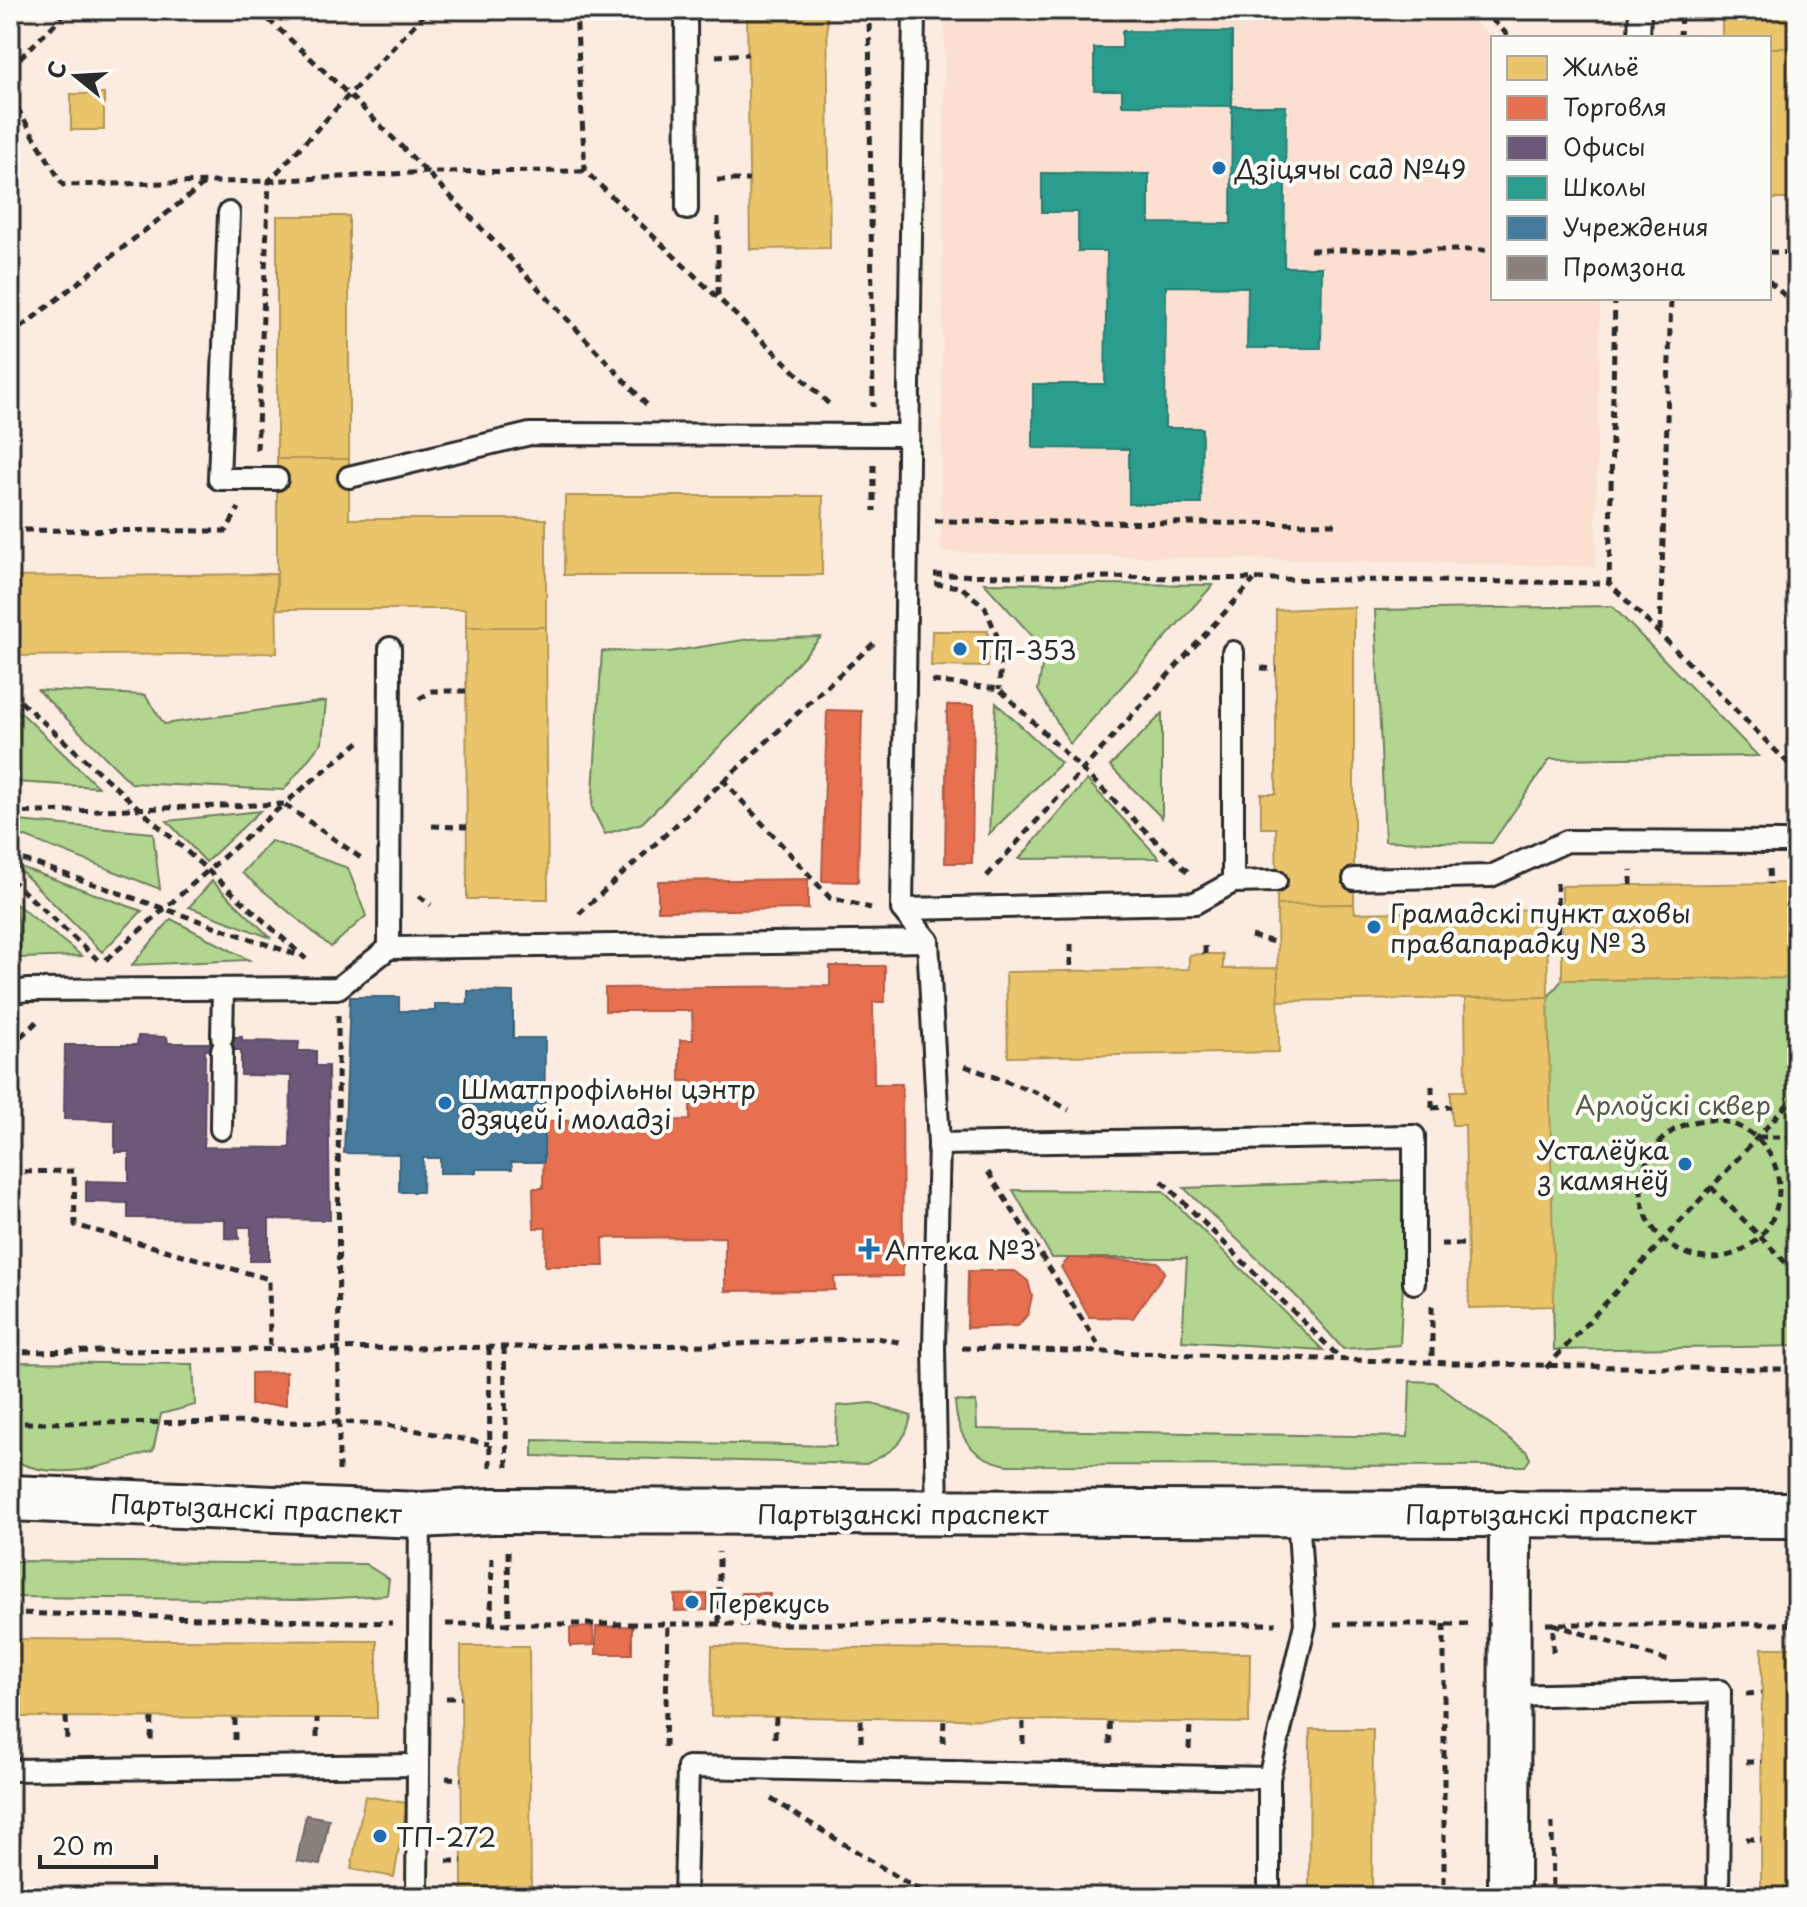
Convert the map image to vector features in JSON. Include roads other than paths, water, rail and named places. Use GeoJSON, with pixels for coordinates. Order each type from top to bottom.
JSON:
{"type":"FeatureCollection","features":[{"type":"Feature","properties":{"kind":"main road","name":"Партызанскі праспект"},"geometry":{"type":"LineString","coordinates":[[10,1498],[420,1515],[492,1511],[719,1514],[1510,1511],[1797,1515]]}},
{"type":"Feature","properties":{"kind":"street"},"geometry":{"type":"LineString","coordinates":[[1509,1897],[1510,1511]]}},
{"type":"Feature","properties":{"kind":"lane"},"geometry":{"type":"LineString","coordinates":[[686,10],[687,209]]}},
{"type":"Feature","properties":{"kind":"lane"},"geometry":{"type":"LineString","coordinates":[[914,10],[902,909],[928,941],[939,1144],[934,1347],[937,1513]]}},
{"type":"Feature","properties":{"kind":"lane"},"geometry":{"type":"LineString","coordinates":[[1639,36],[1640,10]]}},
{"type":"Feature","properties":{"kind":"lane"},"geometry":{"type":"LineString","coordinates":[[229,213],[219,479],[277,479]]}},
{"type":"Feature","properties":{"kind":"lane"},"geometry":{"type":"LineString","coordinates":[[349,477],[530,434],[907,435]]}},
{"type":"Feature","properties":{"kind":"lane"},"geometry":{"type":"LineString","coordinates":[[389,948],[390,648]]}},
{"type":"Feature","properties":{"kind":"lane"},"geometry":{"type":"LineString","coordinates":[[1233,652],[1233,882]]}},
{"type":"Feature","properties":{"kind":"lane"},"geometry":{"type":"LineString","coordinates":[[1354,879],[1491,876],[1567,841],[1797,842]]}},
{"type":"Feature","properties":{"kind":"lane"},"geometry":{"type":"LineString","coordinates":[[902,909],[1195,903],[1233,882],[1276,881]]}},
{"type":"Feature","properties":{"kind":"lane"},"geometry":{"type":"LineString","coordinates":[[10,993],[338,988],[389,948],[928,941]]}},
{"type":"Feature","properties":{"kind":"lane"},"geometry":{"type":"LineString","coordinates":[[221,1129],[223,990]]}},
{"type":"Feature","properties":{"kind":"lane"},"geometry":{"type":"LineString","coordinates":[[939,1144],[1414,1136],[1414,1283]]}},
{"type":"Feature","properties":{"kind":"lane"},"geometry":{"type":"LineString","coordinates":[[1269,1897],[1269,1778],[1305,1624],[1298,1514]]}},
{"type":"Feature","properties":{"kind":"lane"},"geometry":{"type":"LineString","coordinates":[[417,1897],[420,1515]]}},
{"type":"Feature","properties":{"kind":"lane"},"geometry":{"type":"LineString","coordinates":[[1509,1696],[1720,1691],[1718,1897]]}},
{"type":"Feature","properties":{"kind":"lane"},"geometry":{"type":"LineString","coordinates":[[10,1770],[418,1765]]}},
{"type":"Feature","properties":{"kind":"lane"},"geometry":{"type":"LineString","coordinates":[[685,1897],[688,1767],[1269,1778]]}},
{"type":"Feature","properties":{"kind":"place","name":"Дзіцячы сад №49"},"geometry":{"type":"Point","coordinates":[1219,168]}},
{"type":"Feature","properties":{"kind":"place","name":"ТП-353"},"geometry":{"type":"Point","coordinates":[960,649]}},
{"type":"Feature","properties":{"kind":"place","name":"Грамадскі пункт аховы правапарадку № 3"},"geometry":{"type":"Point","coordinates":[1374,927]}},
{"type":"Feature","properties":{"kind":"place","name":"Шматпрофільны цэнтр дзяцей і моладзі"},"geometry":{"type":"Point","coordinates":[445,1103]}},
{"type":"Feature","properties":{"kind":"place","name":"Усталёўка з камянёў"},"geometry":{"type":"Point","coordinates":[1685,1164]}},
{"type":"Feature","properties":{"kind":"place","name":"Аптека №3"},"geometry":{"type":"Point","coordinates":[869,1249]}},
{"type":"Feature","properties":{"kind":"place","name":"Перекусь"},"geometry":{"type":"Point","coordinates":[692,1602]}},
{"type":"Feature","properties":{"kind":"place","name":"ТП-272"},"geometry":{"type":"Point","coordinates":[380,1836]}},
{"type":"Feature","properties":{"kind":"park label","name":"Арлоўскі сквер"},"geometry":{"type":"Point","coordinates":[1673,1104]}}]}
